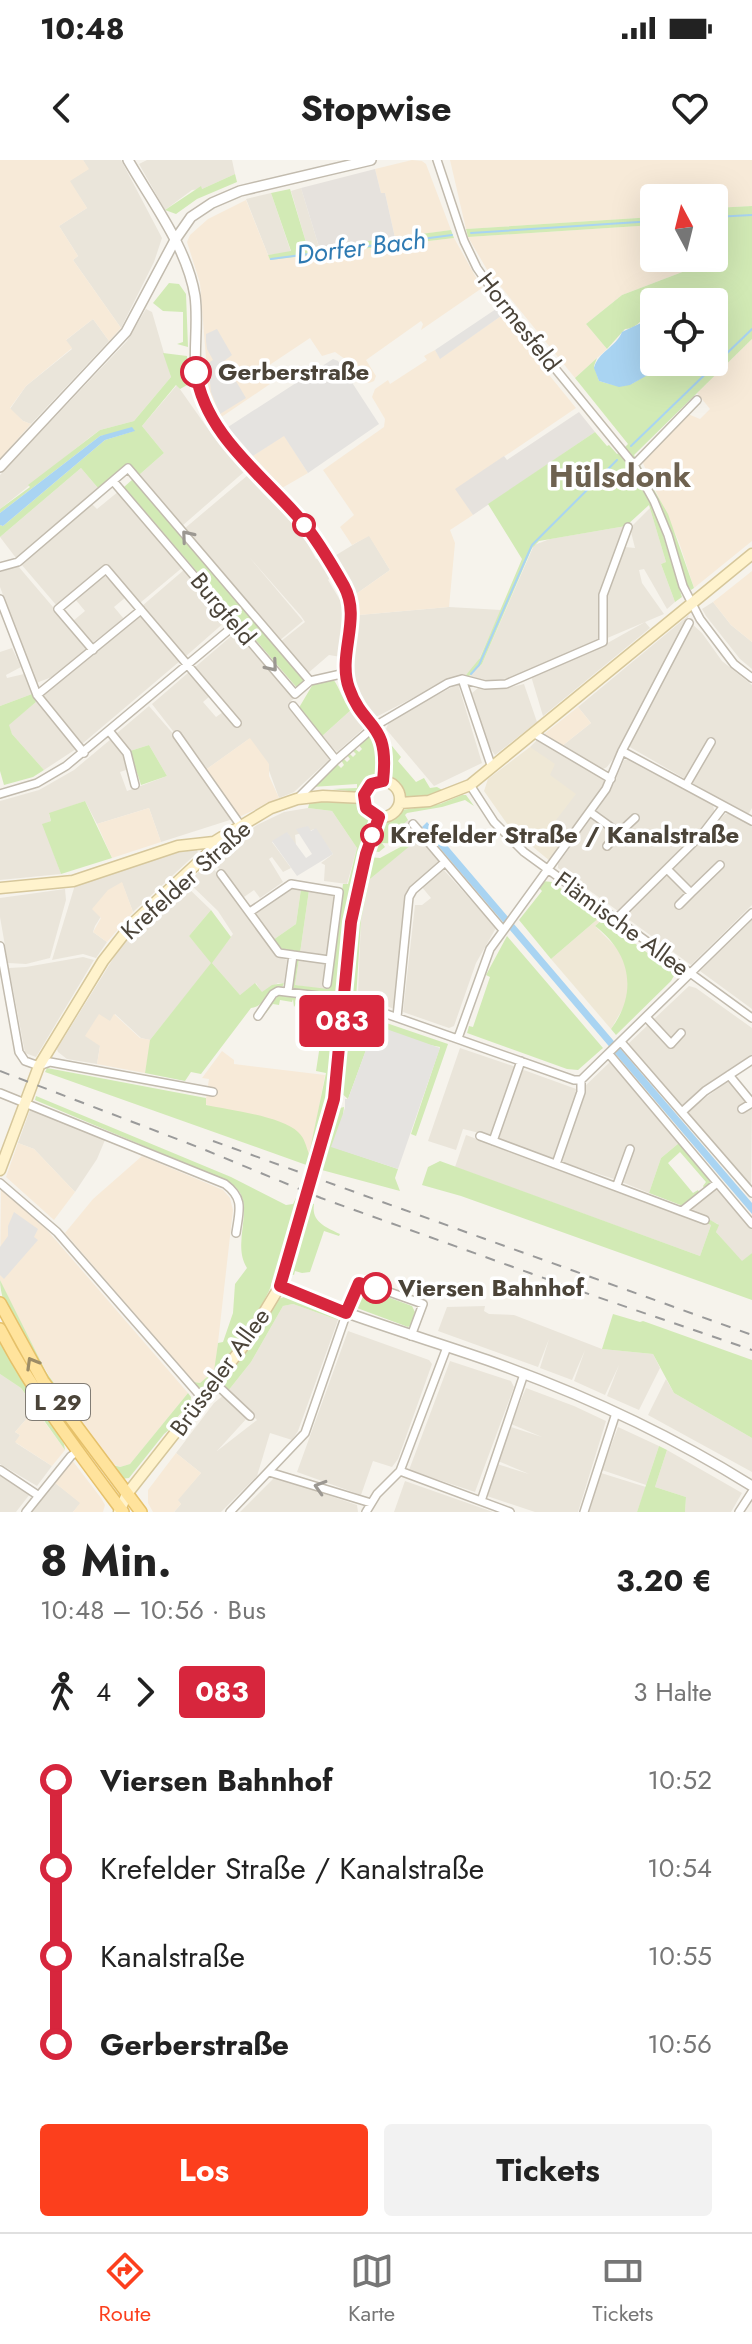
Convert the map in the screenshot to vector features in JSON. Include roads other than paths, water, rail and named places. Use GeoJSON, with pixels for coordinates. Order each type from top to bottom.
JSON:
{"type":"FeatureCollection","features":[{"type":"Feature","properties":{"kind":"main road"},"geometry":{"type":"LineString","coordinates":[[400,803],[429,801],[470,785],[752,554]]}},
{"type":"Feature","properties":{"kind":"main road"},"geometry":{"type":"LineString","coordinates":[[383,781],[395,786],[400,803],[393,814],[379,817],[368,810],[364,798],[371,784],[383,781]]}},
{"type":"Feature","properties":{"kind":"main road","name":"Krefelder Straße"},"geometry":{"type":"LineString","coordinates":[[0,1170],[39,1066],[103,961],[131,925],[236,829],[271,808],[297,799],[323,796],[364,798]]}},
{"type":"Feature","properties":{"kind":"main road","name":"Brüsseler Allee"},"geometry":{"type":"LineString","coordinates":[[121,1511],[127,1494],[216,1384],[245,1344],[280,1286],[334,1099],[354,904],[379,817]]}},
{"type":"Feature","properties":{"kind":"main road"},"geometry":{"type":"LineString","coordinates":[[0,888],[73,881],[178,846],[214,842],[236,829]]}},
{"type":"Feature","properties":{"kind":"main road","name":"L 29"},"geometry":{"type":"LineString","coordinates":[[0,1303],[43,1381],[127,1494]]}},
{"type":"Feature","properties":{"kind":"main road","name":"L 29"},"geometry":{"type":"LineString","coordinates":[[0,1329],[21,1370],[121,1511]]}},
{"type":"Feature","properties":{"kind":"main road"},"geometry":{"type":"LineString","coordinates":[[127,1494],[141,1512]]}},
{"type":"Feature","properties":{"kind":"street"},"geometry":{"type":"LineString","coordinates":[[128,160],[175,240],[190,276],[195,298],[196,370],[201,397],[211,418],[303,523],[346,589],[352,609],[347,685],[355,702],[375,726],[385,751],[383,781]]}},
{"type":"Feature","properties":{"kind":"street"},"geometry":{"type":"LineString","coordinates":[[319,160],[320,172]]}},
{"type":"Feature","properties":{"kind":"street"},"geometry":{"type":"LineString","coordinates":[[0,467],[126,332],[175,240],[191,217],[229,194],[371,160]]}},
{"type":"Feature","properties":{"kind":"street","name":"Hormesfeld"},"geometry":{"type":"LineString","coordinates":[[437,160],[464,241],[484,280],[632,463],[659,512],[683,586],[700,619],[725,653],[752,678]]}},
{"type":"Feature","properties":{"kind":"street"},"geometry":{"type":"LineString","coordinates":[[632,463],[697,400]]}},
{"type":"Feature","properties":{"kind":"street"},"geometry":{"type":"LineString","coordinates":[[0,567],[18,562],[128,468],[310,681]]}},
{"type":"Feature","properties":{"kind":"street","name":"Burgfeld"},"geometry":{"type":"LineString","coordinates":[[113,481],[295,694],[310,681],[346,670]]}},
{"type":"Feature","properties":{"kind":"street"},"geometry":{"type":"LineString","coordinates":[[297,799],[375,726],[448,683],[462,679],[485,685],[506,684],[603,642],[603,595],[628,527]]}},
{"type":"Feature","properties":{"kind":"street"},"geometry":{"type":"LineString","coordinates":[[93,650],[58,609],[106,569],[237,723]]}},
{"type":"Feature","properties":{"kind":"street"},"geometry":{"type":"LineString","coordinates":[[0,599],[37,695],[84,753]]}},
{"type":"Feature","properties":{"kind":"street"},"geometry":{"type":"LineString","coordinates":[[37,695],[141,610]]}},
{"type":"Feature","properties":{"kind":"street"},"geometry":{"type":"LineString","coordinates":[[458,1038],[486,957],[611,779],[622,751],[689,623]]}},
{"type":"Feature","properties":{"kind":"street"},"geometry":{"type":"LineString","coordinates":[[0,794],[37,783],[84,753],[236,624]]}},
{"type":"Feature","properties":{"kind":"street"},"geometry":{"type":"LineString","coordinates":[[462,679],[492,768]]}},
{"type":"Feature","properties":{"kind":"street"},"geometry":{"type":"LineString","coordinates":[[293,706],[336,760]]}},
{"type":"Feature","properties":{"kind":"street"},"geometry":{"type":"LineString","coordinates":[[110,732],[127,753],[135,785]]}},
{"type":"Feature","properties":{"kind":"street"},"geometry":{"type":"LineString","coordinates":[[535,734],[611,779]]}},
{"type":"Feature","properties":{"kind":"street"},"geometry":{"type":"LineString","coordinates":[[177,735],[236,829]]}},
{"type":"Feature","properties":{"kind":"street"},"geometry":{"type":"LineString","coordinates":[[686,785],[711,742]]}},
{"type":"Feature","properties":{"kind":"street"},"geometry":{"type":"LineString","coordinates":[[622,751],[724,806],[751,817]]}},
{"type":"Feature","properties":{"kind":"street","name":"Flämische Allee"},"geometry":{"type":"LineString","coordinates":[[470,785],[506,835],[548,870],[752,1018]]}},
{"type":"Feature","properties":{"kind":"street"},"geometry":{"type":"LineString","coordinates":[[616,919],[704,832],[724,806]]}},
{"type":"Feature","properties":{"kind":"street"},"geometry":{"type":"LineString","coordinates":[[590,812],[619,833]]}},
{"type":"Feature","properties":{"kind":"street"},"geometry":{"type":"LineString","coordinates":[[607,846],[635,818]]}},
{"type":"Feature","properties":{"kind":"street"},"geometry":{"type":"LineString","coordinates":[[413,824],[504,928]]}},
{"type":"Feature","properties":{"kind":"street"},"geometry":{"type":"LineString","coordinates":[[397,1017],[409,897],[444,863]]}},
{"type":"Feature","properties":{"kind":"street"},"geometry":{"type":"LineString","coordinates":[[679,905],[720,865]]}},
{"type":"Feature","properties":{"kind":"street"},"geometry":{"type":"LineString","coordinates":[[667,869],[691,893]]}},
{"type":"Feature","properties":{"kind":"street"},"geometry":{"type":"LineString","coordinates":[[221,874],[279,953],[329,960]]}},
{"type":"Feature","properties":{"kind":"street"},"geometry":{"type":"LineString","coordinates":[[250,912],[291,884],[339,892],[327,984]]}},
{"type":"Feature","properties":{"kind":"street"},"geometry":{"type":"LineString","coordinates":[[258,1016],[273,994],[288,991],[344,999],[581,1080],[752,913]]}},
{"type":"Feature","properties":{"kind":"street"},"geometry":{"type":"LineString","coordinates":[[0,946],[19,1052],[25,1061],[39,1066],[50,1062],[213,1092]]}},
{"type":"Feature","properties":{"kind":"street"},"geometry":{"type":"LineString","coordinates":[[288,991],[293,955]]}},
{"type":"Feature","properties":{"kind":"street"},"geometry":{"type":"LineString","coordinates":[[646,1017],[671,1044],[681,1033]]}},
{"type":"Feature","properties":{"kind":"street"},"geometry":{"type":"LineString","coordinates":[[620,1043],[752,1192]]}},
{"type":"Feature","properties":{"kind":"street"},"geometry":{"type":"LineString","coordinates":[[610,1053],[752,1224]]}},
{"type":"Feature","properties":{"kind":"street"},"geometry":{"type":"LineString","coordinates":[[683,1111],[705,1091],[752,1060]]}},
{"type":"Feature","properties":{"kind":"street"},"geometry":{"type":"LineString","coordinates":[[493,1141],[521,1061]]}},
{"type":"Feature","properties":{"kind":"street"},"geometry":{"type":"LineString","coordinates":[[729,1075],[752,1103],[742,1109]]}},
{"type":"Feature","properties":{"kind":"street"},"geometry":{"type":"LineString","coordinates":[[556,1164],[581,1092],[581,1080]]}},
{"type":"Feature","properties":{"kind":"street"},"geometry":{"type":"LineString","coordinates":[[0,1093],[225,1184],[236,1193],[240,1205],[236,1233]]}},
{"type":"Feature","properties":{"kind":"street"},"geometry":{"type":"LineString","coordinates":[[480,1136],[705,1220]]}},
{"type":"Feature","properties":{"kind":"street"},"geometry":{"type":"LineString","coordinates":[[617,1185],[630,1149]]}},
{"type":"Feature","properties":{"kind":"street"},"geometry":{"type":"LineString","coordinates":[[0,1183],[57,1232],[203,1399]]}},
{"type":"Feature","properties":{"kind":"street"},"geometry":{"type":"LineString","coordinates":[[682,1211],[717,1183]]}},
{"type":"Feature","properties":{"kind":"street"},"geometry":{"type":"LineString","coordinates":[[230,1512],[305,1433],[356,1286],[364,1283],[423,1304],[411,1336]]}},
{"type":"Feature","properties":{"kind":"street"},"geometry":{"type":"LineString","coordinates":[[280,1286],[346,1313],[524,1374],[669,1437],[752,1489],[739,1512]]}},
{"type":"Feature","properties":{"kind":"street"},"geometry":{"type":"LineString","coordinates":[[366,1512],[400,1471],[447,1347]]}},
{"type":"Feature","properties":{"kind":"street"},"geometry":{"type":"LineString","coordinates":[[481,1501],[524,1374]]}},
{"type":"Feature","properties":{"kind":"street"},"geometry":{"type":"LineString","coordinates":[[216,1384],[250,1416]]}},
{"type":"Feature","properties":{"kind":"street"},"geometry":{"type":"LineString","coordinates":[[584,1512],[616,1413]]}},
{"type":"Feature","properties":{"kind":"street"},"geometry":{"type":"LineString","coordinates":[[26,1512],[78,1451]]}},
{"type":"Feature","properties":{"kind":"street"},"geometry":{"type":"LineString","coordinates":[[0,1470],[39,1496]]}},
{"type":"Feature","properties":{"kind":"street"},"geometry":{"type":"LineString","coordinates":[[400,1471],[510,1512]]}},
{"type":"Feature","properties":{"kind":"street"},"geometry":{"type":"LineString","coordinates":[[269,1472],[371,1503]]}},
{"type":"Feature","properties":{"kind":"water"},"geometry":{"type":"Polygon","coordinates":[[[640,323],[640,376],[646,376],[619,387],[599,381],[594,368],[622,332],[640,323]]]}},
{"type":"Feature","properties":{"kind":"water"},"geometry":{"type":"Polygon","coordinates":[[[132,427],[135,431],[105,440],[3,526],[0,525],[0,513],[100,436],[132,427]]]}},
{"type":"Feature","properties":{"kind":"water"},"geometry":{"type":"Polygon","coordinates":[[[427,822],[752,1203],[752,1214],[422,827],[427,822]]]}},
{"type":"Feature","properties":{"kind":"waterway","name":"Dorfer Bach"},"geometry":{"type":"LineString","coordinates":[[728,216],[752,215]]}},
{"type":"Feature","properties":{"kind":"waterway","name":"Dorfer Bach"},"geometry":{"type":"LineString","coordinates":[[471,233],[640,222]]}},
{"type":"Feature","properties":{"kind":"waterway","name":"Dorfer Bach"},"geometry":{"type":"LineString","coordinates":[[271,259],[452,235]]}},
{"type":"Feature","properties":{"kind":"waterway"},"geometry":{"type":"LineString","coordinates":[[631,446],[752,329]]}},
{"type":"Feature","properties":{"kind":"waterway"},"geometry":{"type":"LineString","coordinates":[[471,674],[479,665],[532,545],[617,460]]}},
{"type":"Feature","properties":{"kind":"railway"},"geometry":{"type":"LineString","coordinates":[[0,1071],[321,1198],[752,1350]]}},
{"type":"Feature","properties":{"kind":"railway"},"geometry":{"type":"LineString","coordinates":[[213,1141],[752,1335]]}},
{"type":"Feature","properties":{"kind":"place","name":"Gerberstraße"},"geometry":{"type":"Point","coordinates":[196,372]}},
{"type":"Feature","properties":{"kind":"place","name":"Krefelder Straße / Kanalstraße"},"geometry":{"type":"Point","coordinates":[372,835]}},
{"type":"Feature","properties":{"kind":"place","name":"Viersen Bahnhof"},"geometry":{"type":"Point","coordinates":[376,1288]}},
{"type":"Feature","properties":{"kind":"district","name":"Hülsdonk"},"geometry":{"type":"Point","coordinates":[620,476]}}]}
